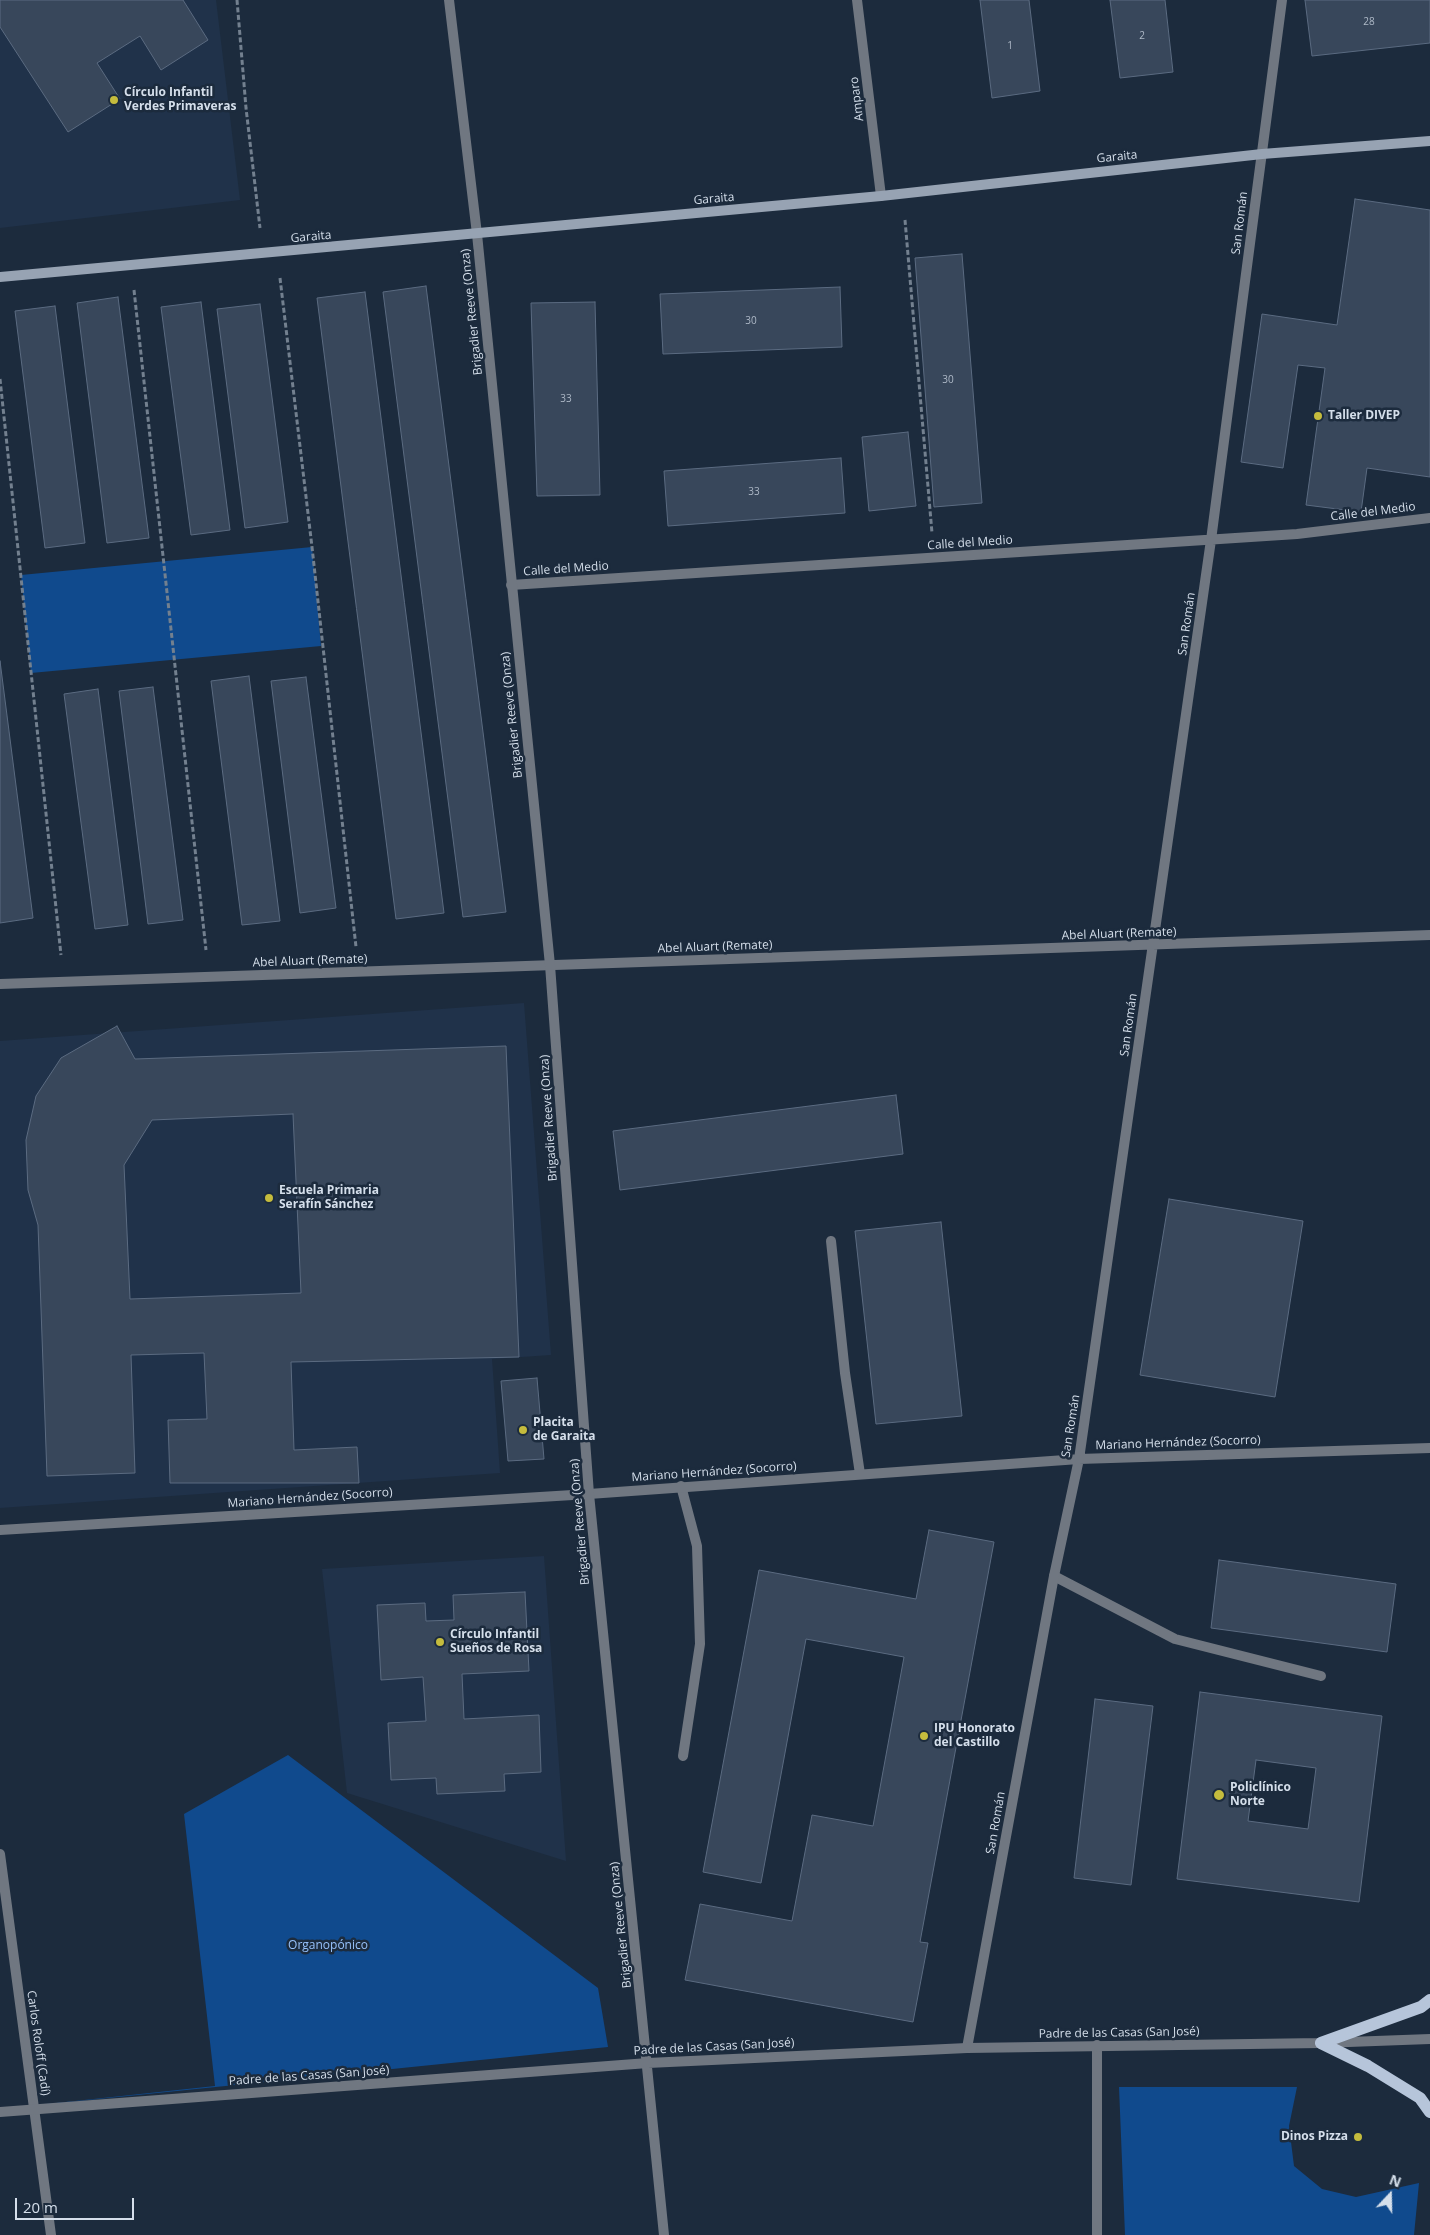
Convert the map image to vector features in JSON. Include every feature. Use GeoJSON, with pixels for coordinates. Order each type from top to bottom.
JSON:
{"type":"FeatureCollection","features":[{"type":"Feature","properties":{"kind":"main road","name":"Garaita"},"geometry":{"type":"LineString","coordinates":[[0,277],[881,196],[1262,154],[1430,141]]}},
{"type":"Feature","properties":{"kind":"main road"},"geometry":{"type":"LineString","coordinates":[[1321,2043],[1421,2007],[1430,2000]]}},
{"type":"Feature","properties":{"kind":"main road"},"geometry":{"type":"LineString","coordinates":[[1321,2043],[1368,2066],[1420,2098],[1430,2112]]}},
{"type":"Feature","properties":{"kind":"street","name":"Brigadier Reeve (Onza)"},"geometry":{"type":"LineString","coordinates":[[449,0],[477,234],[550,965],[589,1494],[664,2235]]}},
{"type":"Feature","properties":{"kind":"street","name":"Amparo"},"geometry":{"type":"LineString","coordinates":[[857,0],[881,196]]}},
{"type":"Feature","properties":{"kind":"street","name":"San Román"},"geometry":{"type":"LineString","coordinates":[[967,2048],[1054,1576],[1079,1459],[1211,540],[1282,0]]}},
{"type":"Feature","properties":{"kind":"street","name":"Calle del Medio"},"geometry":{"type":"LineString","coordinates":[[511,585],[1297,534],[1430,518]]}},
{"type":"Feature","properties":{"kind":"street","name":"Abel Aluart (Remate)"},"geometry":{"type":"LineString","coordinates":[[0,984],[1430,935]]}},
{"type":"Feature","properties":{"kind":"street"},"geometry":{"type":"LineString","coordinates":[[831,1241],[845,1373],[860,1474]]}},
{"type":"Feature","properties":{"kind":"street","name":"Mariano Hernández (Socorro)"},"geometry":{"type":"LineString","coordinates":[[0,1530],[589,1494],[1079,1459],[1430,1448]]}},
{"type":"Feature","properties":{"kind":"street"},"geometry":{"type":"LineString","coordinates":[[681,1486],[697,1546],[700,1644],[683,1756]]}},
{"type":"Feature","properties":{"kind":"street"},"geometry":{"type":"LineString","coordinates":[[1054,1576],[1175,1640],[1321,1676]]}},
{"type":"Feature","properties":{"kind":"street","name":"Carlos Roloff (Cadí)"},"geometry":{"type":"LineString","coordinates":[[0,1854],[51,2235]]}},
{"type":"Feature","properties":{"kind":"street","name":"Padre de las Casas (San José)"},"geometry":{"type":"LineString","coordinates":[[0,2112],[648,2063],[967,2048],[1321,2043],[1430,2039]]}},
{"type":"Feature","properties":{"kind":"street"},"geometry":{"type":"LineString","coordinates":[[1097,2045],[1097,2235]]}},
{"type":"Feature","properties":{"kind":"path"},"geometry":{"type":"LineString","coordinates":[[237,0],[246,108],[262,253]]}},
{"type":"Feature","properties":{"kind":"path"},"geometry":{"type":"LineString","coordinates":[[903,193],[934,558]]}},
{"type":"Feature","properties":{"kind":"path"},"geometry":{"type":"LineString","coordinates":[[277,252],[312,547],[358,972]]}},
{"type":"Feature","properties":{"kind":"path"},"geometry":{"type":"LineString","coordinates":[[131,265],[209,977]]}},
{"type":"Feature","properties":{"kind":"path"},"geometry":{"type":"LineString","coordinates":[[0,379],[64,982]]}},
{"type":"Feature","properties":{"kind":"shaded area","name":"Círculo Infantil Verdes Primaveras"},"geometry":{"type":"Polygon","coordinates":[[[0,0],[216,0],[240,200],[0,228],[0,0]]]}},
{"type":"Feature","properties":{"kind":"shaded area","name":"Escuela Primaria Serafín Sánchez"},"geometry":{"type":"Polygon","coordinates":[[[524,1003],[551,1355],[492,1359],[500,1473],[0,1508],[0,1041],[524,1003]]]}},
{"type":"Feature","properties":{"kind":"shaded area","name":"Círculo Infantil Sueños de Rosa"},"geometry":{"type":"Polygon","coordinates":[[[544,1556],[566,1861],[347,1793],[322,1569],[544,1556]]]}},
{"type":"Feature","properties":{"kind":"green space"},"geometry":{"type":"Polygon","coordinates":[[[312,547],[321,646],[31,673],[21,575],[312,547]]]}},
{"type":"Feature","properties":{"kind":"green space","name":"Organopónico"},"geometry":{"type":"Polygon","coordinates":[[[288,1755],[598,1988],[608,2047],[0,2109],[215,2086],[184,1814],[288,1755]]]}},
{"type":"Feature","properties":{"kind":"green space"},"geometry":{"type":"Polygon","coordinates":[[[1119,2087],[1297,2087],[1289,2126],[1294,2166],[1322,2189],[1356,2197],[1419,2183],[1414,2235],[1125,2235],[1119,2087]]]}},
{"type":"Feature","properties":{"kind":"building"},"geometry":{"type":"Polygon","coordinates":[[[0,0],[183,0],[208,40],[161,70],[140,36],[97,63],[120,99],[68,132],[0,27],[0,0]]]}},
{"type":"Feature","properties":{"kind":"building"},"geometry":{"type":"Polygon","coordinates":[[[980,0],[1029,0],[1040,91],[992,98],[980,0]]]}},
{"type":"Feature","properties":{"kind":"building"},"geometry":{"type":"Polygon","coordinates":[[[1110,0],[1165,0],[1173,72],[1120,78],[1110,0]]]}},
{"type":"Feature","properties":{"kind":"building"},"geometry":{"type":"Polygon","coordinates":[[[1305,0],[1430,0],[1430,43],[1312,56],[1305,0]]]}},
{"type":"Feature","properties":{"kind":"building"},"geometry":{"type":"Polygon","coordinates":[[[1355,199],[1430,210],[1430,477],[1367,468],[1361,512],[1306,505],[1325,368],[1298,365],[1283,468],[1241,462],[1262,314],[1337,325],[1355,199]]]}},
{"type":"Feature","properties":{"kind":"building"},"geometry":{"type":"Polygon","coordinates":[[[962,254],[982,503],[934,507],[915,258],[962,254]]]}},
{"type":"Feature","properties":{"kind":"building"},"geometry":{"type":"Polygon","coordinates":[[[426,286],[506,912],[463,917],[383,292],[426,286]]]}},
{"type":"Feature","properties":{"kind":"building"},"geometry":{"type":"Polygon","coordinates":[[[840,287],[842,347],[663,354],[660,294],[840,287]]]}},
{"type":"Feature","properties":{"kind":"building"},"geometry":{"type":"Polygon","coordinates":[[[365,292],[444,913],[396,919],[317,298],[365,292]]]}},
{"type":"Feature","properties":{"kind":"building"},"geometry":{"type":"Polygon","coordinates":[[[118,297],[149,538],[107,543],[77,303],[118,297]]]}},
{"type":"Feature","properties":{"kind":"building"},"geometry":{"type":"Polygon","coordinates":[[[201,302],[230,530],[191,535],[161,307],[201,302]]]}},
{"type":"Feature","properties":{"kind":"building"},"geometry":{"type":"Polygon","coordinates":[[[595,302],[600,495],[537,496],[531,303],[595,302]]]}},
{"type":"Feature","properties":{"kind":"building"},"geometry":{"type":"Polygon","coordinates":[[[260,304],[288,522],[245,528],[217,309],[260,304]]]}},
{"type":"Feature","properties":{"kind":"building"},"geometry":{"type":"Polygon","coordinates":[[[55,306],[85,543],[45,548],[15,311],[55,306]]]}},
{"type":"Feature","properties":{"kind":"building"},"geometry":{"type":"Polygon","coordinates":[[[908,432],[916,506],[869,511],[862,437],[908,432]]]}},
{"type":"Feature","properties":{"kind":"building"},"geometry":{"type":"Polygon","coordinates":[[[841,458],[845,513],[668,526],[664,471],[841,458]]]}},
{"type":"Feature","properties":{"kind":"building"},"geometry":{"type":"Polygon","coordinates":[[[0,661],[33,918],[0,923],[0,661]]]}},
{"type":"Feature","properties":{"kind":"building"},"geometry":{"type":"Polygon","coordinates":[[[249,676],[280,921],[242,925],[211,681],[249,676]]]}},
{"type":"Feature","properties":{"kind":"building"},"geometry":{"type":"Polygon","coordinates":[[[306,677],[336,908],[300,913],[271,681],[306,677]]]}},
{"type":"Feature","properties":{"kind":"building"},"geometry":{"type":"Polygon","coordinates":[[[153,687],[183,920],[148,924],[119,691],[153,687]]]}},
{"type":"Feature","properties":{"kind":"building"},"geometry":{"type":"Polygon","coordinates":[[[98,689],[128,925],[95,929],[64,694],[98,689]]]}},
{"type":"Feature","properties":{"kind":"building"},"geometry":{"type":"Polygon","coordinates":[[[117,1026],[135,1059],[506,1046],[519,1357],[291,1362],[294,1450],[357,1447],[359,1483],[170,1483],[168,1420],[207,1419],[204,1353],[131,1355],[135,1473],[47,1476],[38,1225],[28,1190],[26,1140],[36,1096],[61,1058],[117,1026]],[[293,1114],[152,1120],[124,1165],[130,1299],[301,1293],[293,1114]]]}},
{"type":"Feature","properties":{"kind":"building"},"geometry":{"type":"Polygon","coordinates":[[[896,1095],[903,1154],[620,1190],[613,1131],[896,1095]]]}},
{"type":"Feature","properties":{"kind":"building"},"geometry":{"type":"Polygon","coordinates":[[[1169,1199],[1303,1221],[1275,1397],[1140,1375],[1169,1199]]]}},
{"type":"Feature","properties":{"kind":"building"},"geometry":{"type":"Polygon","coordinates":[[[941,1222],[962,1416],[876,1424],[855,1231],[941,1222]]]}},
{"type":"Feature","properties":{"kind":"building","name":"Placita de Garaita"},"geometry":{"type":"Polygon","coordinates":[[[537,1378],[544,1459],[508,1461],[501,1381],[537,1378]]]}},
{"type":"Feature","properties":{"kind":"building","name":"IPU Honorato del Castillo"},"geometry":{"type":"Polygon","coordinates":[[[929,1530],[994,1542],[920,1942],[928,1943],[913,2022],[685,1980],[700,1904],[792,1921],[812,1815],[873,1826],[904,1657],[806,1639],[761,1883],[703,1872],[759,1570],[916,1599],[929,1530]]]}},
{"type":"Feature","properties":{"kind":"building"},"geometry":{"type":"Polygon","coordinates":[[[1219,1560],[1396,1584],[1387,1652],[1211,1628],[1219,1560]]]}},
{"type":"Feature","properties":{"kind":"building"},"geometry":{"type":"Polygon","coordinates":[[[525,1592],[529,1671],[462,1674],[464,1719],[539,1715],[541,1772],[504,1774],[505,1791],[437,1794],[436,1778],[391,1780],[388,1723],[426,1721],[423,1677],[381,1680],[377,1605],[425,1603],[426,1621],[454,1620],[453,1595],[525,1592]]]}},
{"type":"Feature","properties":{"kind":"building","name":"Policlínico Norte"},"geometry":{"type":"Polygon","coordinates":[[[1200,1692],[1382,1716],[1359,1902],[1177,1879],[1200,1692]],[[1256,1760],[1248,1821],[1308,1829],[1316,1768],[1256,1760]]]}},
{"type":"Feature","properties":{"kind":"building"},"geometry":{"type":"Polygon","coordinates":[[[1095,1699],[1153,1706],[1131,1885],[1074,1878],[1095,1699]]]}},
{"type":"Feature","properties":{"kind":"place","name":"Círculo Infantil Verdes Primaveras"},"geometry":{"type":"Point","coordinates":[114,100]}},
{"type":"Feature","properties":{"kind":"place","name":"Taller DIVEP"},"geometry":{"type":"Point","coordinates":[1318,416]}},
{"type":"Feature","properties":{"kind":"place","name":"Escuela Primaria Serafín Sánchez"},"geometry":{"type":"Point","coordinates":[269,1198]}},
{"type":"Feature","properties":{"kind":"place","name":"Placita de Garaita"},"geometry":{"type":"Point","coordinates":[523,1430]}},
{"type":"Feature","properties":{"kind":"place","name":"Círculo Infantil Sueños de Rosa"},"geometry":{"type":"Point","coordinates":[440,1642]}},
{"type":"Feature","properties":{"kind":"place","name":"IPU Honorato del Castillo"},"geometry":{"type":"Point","coordinates":[924,1736]}},
{"type":"Feature","properties":{"kind":"place","name":"Policlínico Norte"},"geometry":{"type":"Point","coordinates":[1219,1795]}},
{"type":"Feature","properties":{"kind":"place","name":"Dinos Pizza"},"geometry":{"type":"Point","coordinates":[1358,2137]}}]}
